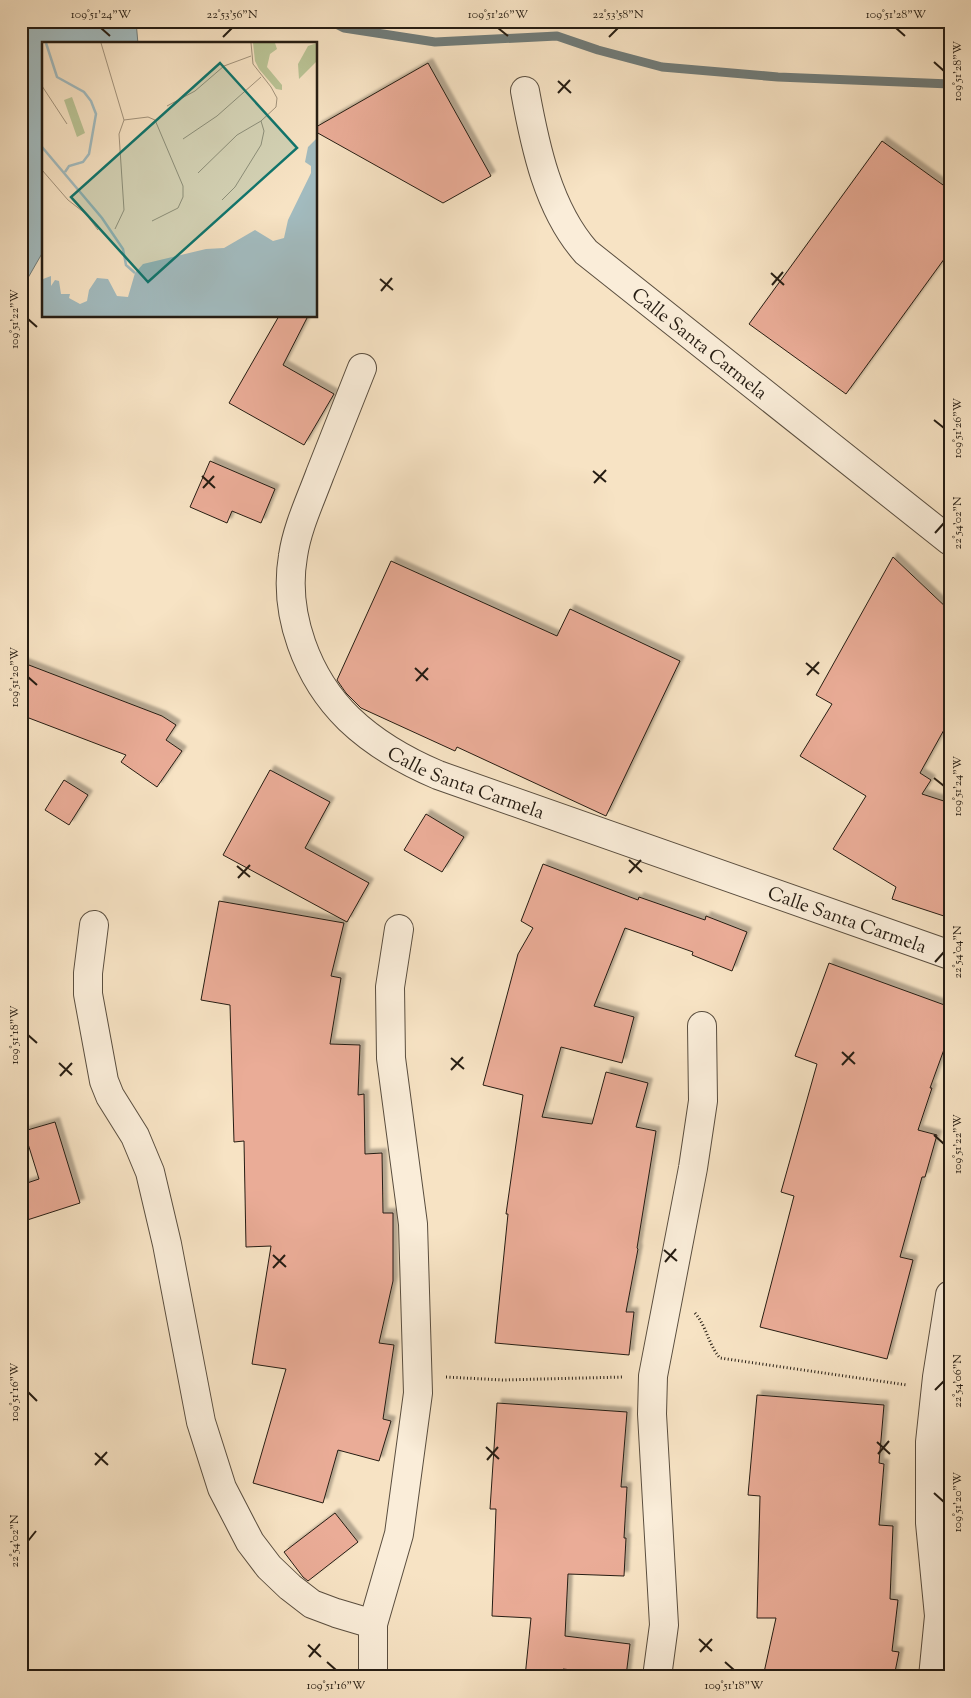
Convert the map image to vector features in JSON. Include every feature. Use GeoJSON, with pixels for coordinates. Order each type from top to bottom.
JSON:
{"type":"FeatureCollection","features":[{"type":"Feature","properties":{"kind":"street","name":"Calle Santa Carmela"},"geometry":{"type":"LineString","coordinates":[[525,91],[536,147],[559,213],[586,252],[950,541]]}},
{"type":"Feature","properties":{"kind":"street","name":"Calle Santa Carmela"},"geometry":{"type":"LineString","coordinates":[[362,368],[298,532],[290,574],[292,607],[302,643],[321,683],[348,718],[391,752],[438,775],[950,955]]}},
{"type":"Feature","properties":{"kind":"street"},"geometry":{"type":"LineString","coordinates":[[94,925],[88,973],[88,994],[104,1081],[110,1096],[136,1136],[150,1172],[167,1244],[201,1422],[222,1488],[250,1542],[269,1567],[290,1587],[312,1604],[373,1624]]}},
{"type":"Feature","properties":{"kind":"street"},"geometry":{"type":"LineString","coordinates":[[373,1677],[373,1624],[399,1534],[418,1393],[413,1224],[391,1058],[390,987],[399,929]]}},
{"type":"Feature","properties":{"kind":"street"},"geometry":{"type":"LineString","coordinates":[[657,1677],[664,1625],[652,1414],[652,1376],[693,1168],[703,1101],[702,1026]]}},
{"type":"Feature","properties":{"kind":"street"},"geometry":{"type":"LineString","coordinates":[[932,1677],[939,1616],[930,1523],[930,1442],[935,1388],[950,1295]]}},
{"type":"Feature","properties":{"kind":"path"},"geometry":{"type":"LineString","coordinates":[[670,1292],[689,1306],[703,1322],[713,1350],[720,1358],[935,1388]]}},
{"type":"Feature","properties":{"kind":"path"},"geometry":{"type":"LineString","coordinates":[[416,1375],[502,1380],[652,1376]]}},
{"type":"Feature","properties":{"kind":"water"},"geometry":{"type":"Polygon","coordinates":[[[21,21],[136,21],[138,42],[42,42],[42,253],[21,290],[21,21]]]}},
{"type":"Feature","properties":{"kind":"building"},"geometry":{"type":"Polygon","coordinates":[[[428,63],[491,176],[443,203],[318,133],[318,126],[428,63]]]}},
{"type":"Feature","properties":{"kind":"building"},"geometry":{"type":"Polygon","coordinates":[[[882,141],[950,190],[950,251],[846,394],[749,324],[882,141]]]}},
{"type":"Feature","properties":{"kind":"building"},"geometry":{"type":"Polygon","coordinates":[[[278,318],[307,318],[283,365],[334,394],[304,445],[229,403],[278,318]]]}},
{"type":"Feature","properties":{"kind":"building"},"geometry":{"type":"Polygon","coordinates":[[[210,461],[275,489],[261,523],[232,511],[227,523],[190,507],[210,461]]]}},
{"type":"Feature","properties":{"kind":"building"},"geometry":{"type":"Polygon","coordinates":[[[893,557],[950,611],[950,719],[920,773],[931,780],[922,794],[950,803],[950,918],[892,899],[896,887],[833,849],[866,796],[800,756],[832,704],[816,695],[893,557]]]}},
{"type":"Feature","properties":{"kind":"building"},"geometry":{"type":"Polygon","coordinates":[[[391,561],[557,636],[570,609],[680,661],[606,816],[457,747],[455,751],[361,708],[346,693],[337,680],[391,561]]]}},
{"type":"Feature","properties":{"kind":"building"},"geometry":{"type":"Polygon","coordinates":[[[21,662],[162,716],[176,725],[166,740],[182,751],[157,787],[121,762],[126,755],[21,715],[21,662]]]}},
{"type":"Feature","properties":{"kind":"building"},"geometry":{"type":"Polygon","coordinates":[[[270,770],[330,802],[305,848],[369,883],[347,922],[223,855],[270,770]]]}},
{"type":"Feature","properties":{"kind":"building"},"geometry":{"type":"Polygon","coordinates":[[[64,780],[88,795],[69,825],[45,810],[64,780]]]}},
{"type":"Feature","properties":{"kind":"building"},"geometry":{"type":"Polygon","coordinates":[[[426,814],[464,837],[442,872],[404,850],[426,814]]]}},
{"type":"Feature","properties":{"kind":"building"},"geometry":{"type":"Polygon","coordinates":[[[543,864],[638,900],[639,897],[705,920],[706,916],[747,932],[732,971],[692,955],[693,952],[625,928],[594,1006],[634,1017],[622,1063],[561,1047],[542,1117],[592,1124],[606,1072],[648,1083],[636,1127],[656,1131],[638,1249],[626,1312],[634,1312],[629,1355],[495,1343],[508,1214],[506,1214],[523,1095],[483,1085],[518,954],[533,928],[521,921],[543,864]]]}},
{"type":"Feature","properties":{"kind":"building"},"geometry":{"type":"Polygon","coordinates":[[[219,901],[344,923],[331,976],[341,978],[330,1044],[360,1045],[358,1095],[364,1094],[365,1154],[382,1153],[383,1213],[393,1213],[393,1281],[379,1343],[394,1345],[383,1419],[391,1421],[379,1461],[338,1450],[323,1503],[253,1483],[286,1369],[252,1364],[271,1246],[246,1247],[244,1141],[234,1142],[230,1005],[201,1000],[219,901]]]}},
{"type":"Feature","properties":{"kind":"building"},"geometry":{"type":"Polygon","coordinates":[[[829,963],[950,1007],[950,1033],[930,1088],[932,1088],[918,1130],[937,1135],[925,1177],[922,1177],[900,1257],[913,1260],[887,1359],[760,1327],[794,1196],[781,1192],[817,1064],[795,1056],[829,963]]]}},
{"type":"Feature","properties":{"kind":"building"},"geometry":{"type":"Polygon","coordinates":[[[55,1122],[80,1203],[21,1222],[21,1185],[39,1179],[24,1131],[55,1122]]]}},
{"type":"Feature","properties":{"kind":"building"},"geometry":{"type":"Polygon","coordinates":[[[757,1395],[884,1405],[879,1463],[884,1464],[879,1525],[893,1526],[890,1599],[898,1600],[892,1651],[899,1652],[894,1677],[873,1677],[837,1670],[835,1677],[763,1677],[776,1618],[757,1618],[760,1496],[748,1495],[757,1395]]]}},
{"type":"Feature","properties":{"kind":"building"},"geometry":{"type":"Polygon","coordinates":[[[497,1403],[627,1412],[621,1487],[627,1487],[624,1576],[568,1574],[565,1636],[630,1644],[626,1676],[563,1669],[562,1677],[525,1677],[531,1618],[492,1616],[496,1509],[490,1509],[497,1403]]]}},
{"type":"Feature","properties":{"kind":"building"},"geometry":{"type":"Polygon","coordinates":[[[335,1513],[358,1542],[308,1581],[284,1552],[335,1513]]]}},
{"type":"Feature","properties":{"kind":"waterway"},"geometry":{"type":"LineString","coordinates":[[330,21],[344,28],[435,42],[557,36],[598,50],[662,67],[778,77],[950,84]]}}]}
